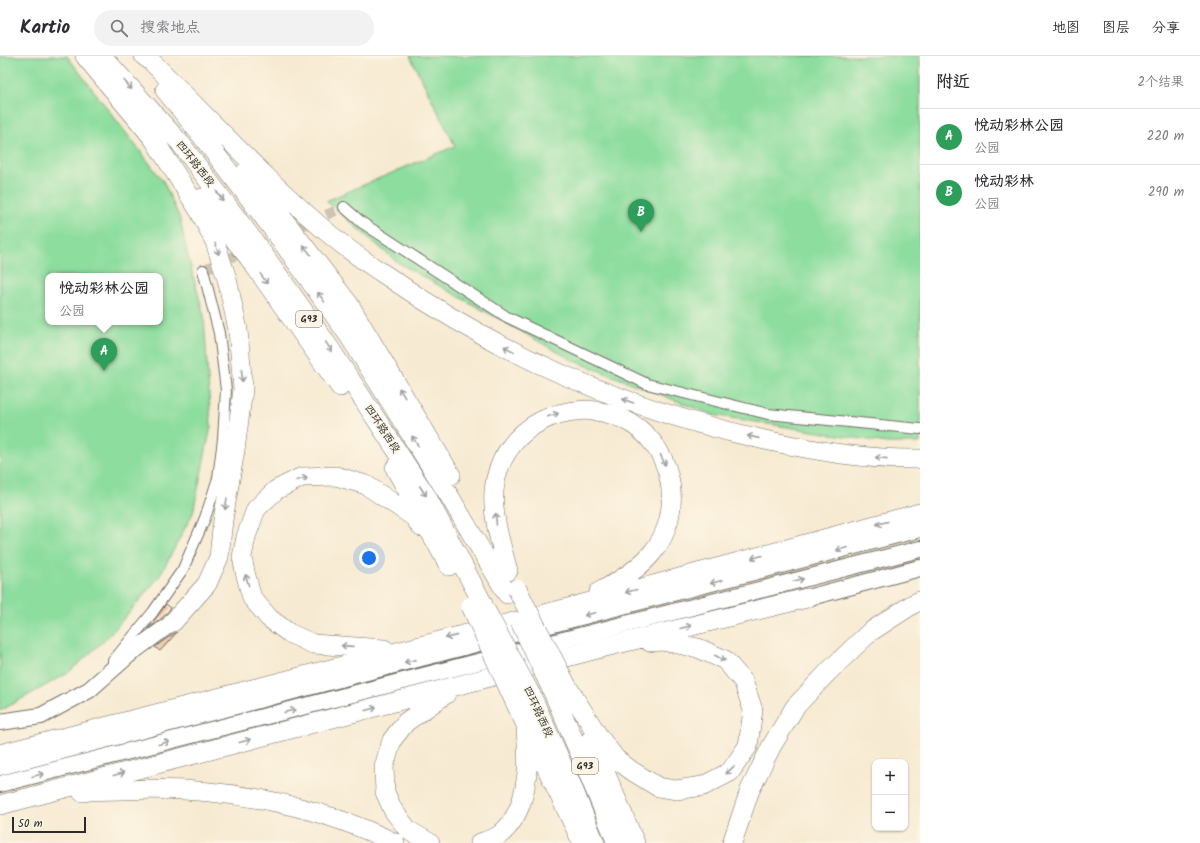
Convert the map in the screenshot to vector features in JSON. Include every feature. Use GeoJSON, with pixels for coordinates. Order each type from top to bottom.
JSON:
{"type":"FeatureCollection","features":[{"type":"Feature","properties":{"kind":"highway"},"geometry":{"type":"LineString","coordinates":[[85,56],[154,138],[249,258],[313,348],[392,464],[446,560]]}},
{"type":"Feature","properties":{"kind":"highway","name":"四环路西段"},"geometry":{"type":"LineString","coordinates":[[102,56],[181,144],[259,248],[329,347],[427,497],[477,605],[523,698],[572,786],[595,843]]}},
{"type":"Feature","properties":{"kind":"highway","name":"四环路西段"},"geometry":{"type":"LineString","coordinates":[[137,56],[198,131],[278,236],[349,336],[450,497],[512,592],[560,688],[584,763],[617,843]]}},
{"type":"Feature","properties":{"kind":"highway"},"geometry":{"type":"LineString","coordinates":[[144,56],[151,60],[265,176],[322,228],[370,265],[410,292],[456,321],[515,352],[568,377],[617,397],[707,427],[800,448],[898,460],[920,459]]}},
{"type":"Feature","properties":{"kind":"highway"},"geometry":{"type":"LineString","coordinates":[[181,91],[250,175],[349,304],[508,571]]}},
{"type":"Feature","properties":{"kind":"highway"},"geometry":{"type":"LineString","coordinates":[[154,138],[200,212],[214,242],[227,279],[238,330],[243,389],[218,557],[207,584],[173,622]]}},
{"type":"Feature","properties":{"kind":"highway"},"geometry":{"type":"LineString","coordinates":[[512,592],[496,525],[494,490],[505,456],[516,440],[530,427],[545,418],[562,412],[584,409],[606,412],[624,419],[645,434],[659,452],[668,469],[672,490],[671,511],[664,535],[652,552],[638,567],[600,592],[568,608]]}},
{"type":"Feature","properties":{"kind":"highway"},"geometry":{"type":"LineString","coordinates":[[399,651],[313,644],[289,633],[268,618],[252,598],[242,557],[246,537],[256,509],[276,490],[302,478],[336,476],[366,485],[414,517],[477,605]]}},
{"type":"Feature","properties":{"kind":"highway"},"geometry":{"type":"LineString","coordinates":[[0,754],[568,608],[920,513]]}},
{"type":"Feature","properties":{"kind":"highway"},"geometry":{"type":"LineString","coordinates":[[0,805],[601,648],[807,598]]}},
{"type":"Feature","properties":{"kind":"highway"},"geometry":{"type":"LineString","coordinates":[[732,843],[750,790],[771,747],[795,707],[829,671],[870,632],[920,601]]}},
{"type":"Feature","properties":{"kind":"highway"},"geometry":{"type":"LineString","coordinates":[[560,688],[616,759],[658,787],[676,790],[703,786],[730,772],[748,746],[753,710],[743,682],[726,660],[698,648],[662,641],[601,648]]}},
{"type":"Feature","properties":{"kind":"highway"},"geometry":{"type":"LineString","coordinates":[[430,843],[408,830],[393,810],[385,792],[384,767],[392,740],[406,722],[460,685]]}},
{"type":"Feature","properties":{"kind":"highway"},"geometry":{"type":"LineString","coordinates":[[560,688],[604,766],[635,843]]}},
{"type":"Feature","properties":{"kind":"highway"},"geometry":{"type":"LineString","coordinates":[[480,843],[497,836],[514,820],[524,793],[527,764],[523,698]]}},
{"type":"Feature","properties":{"kind":"highway"},"geometry":{"type":"LineString","coordinates":[[524,721],[582,843]]}},
{"type":"Feature","properties":{"kind":"highway"},"geometry":{"type":"LineString","coordinates":[[0,805],[86,792],[145,789],[198,790],[257,799],[322,813],[379,835],[395,843]]}},
{"type":"Feature","properties":{"kind":"main road"},"geometry":{"type":"LineString","coordinates":[[0,767],[920,529]]}},
{"type":"Feature","properties":{"kind":"main road"},"geometry":{"type":"LineString","coordinates":[[0,784],[920,549]]}},
{"type":"Feature","properties":{"kind":"main road"},"geometry":{"type":"LineString","coordinates":[[807,598],[920,568]]}},
{"type":"Feature","properties":{"kind":"main road"},"geometry":{"type":"LineString","coordinates":[[0,722],[41,716],[90,690],[131,653],[173,622]]}},
{"type":"Feature","properties":{"kind":"street"},"geometry":{"type":"LineString","coordinates":[[344,207],[361,222],[507,317],[647,384],[768,414],[920,429]]}},
{"type":"Feature","properties":{"kind":"street"},"geometry":{"type":"LineString","coordinates":[[90,690],[153,612],[183,569],[205,518],[218,478],[224,439],[226,390],[219,333],[204,270]]}},
{"type":"Feature","properties":{"kind":"green space"},"geometry":{"type":"Polygon","coordinates":[[[0,56],[67,56],[163,181],[180,219],[187,253],[204,316],[211,426],[193,513],[159,577],[109,636],[68,673],[0,711],[0,56]]]}},
{"type":"Feature","properties":{"kind":"green space"},"geometry":{"type":"Polygon","coordinates":[[[410,56],[920,56],[920,443],[887,443],[713,415],[572,360],[397,262],[326,201],[455,146],[410,56]]]}},
{"type":"Feature","properties":{"kind":"building"},"geometry":{"type":"Polygon","coordinates":[[[166,604],[171,608],[163,617],[148,629],[166,604]]]}},
{"type":"Feature","properties":{"kind":"building"},"geometry":{"type":"Polygon","coordinates":[[[177,632],[160,651],[155,647],[175,633],[177,632]]]}},
{"type":"Feature","properties":{"kind":"tunnel"},"geometry":{"type":"LineString","coordinates":[[203,270],[344,207]]}},
{"type":"Feature","properties":{"kind":"place","name":"悦动彩林"},"geometry":{"type":"Point","coordinates":[641,232]}},
{"type":"Feature","properties":{"kind":"place","name":"悦动彩林公园"},"geometry":{"type":"Point","coordinates":[104,371]}}]}
